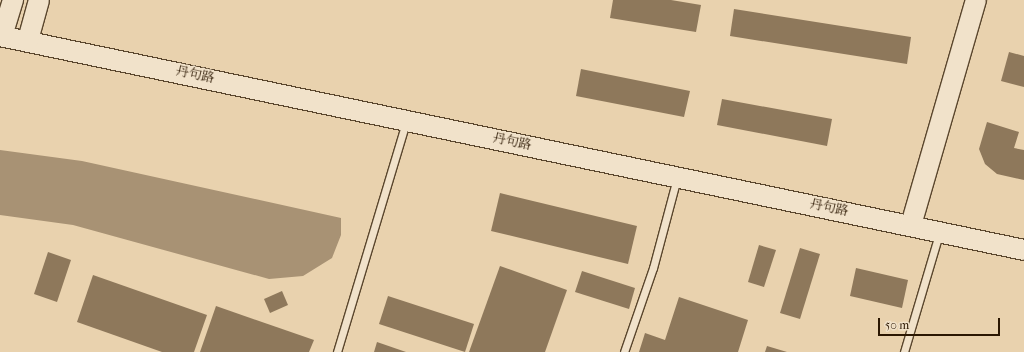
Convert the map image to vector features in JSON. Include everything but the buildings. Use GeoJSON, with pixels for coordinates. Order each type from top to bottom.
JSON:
{"type":"FeatureCollection","features":[{"type":"Feature","properties":{"kind":"street"},"geometry":{"type":"LineString","coordinates":[[1,36],[13,0]]}},
{"type":"Feature","properties":{"kind":"street"},"geometry":{"type":"LineString","coordinates":[[28,40],[39,0]]}},
{"type":"Feature","properties":{"kind":"street"},"geometry":{"type":"LineString","coordinates":[[910,225],[976,0]]}},
{"type":"Feature","properties":{"kind":"street","name":"丹句路"},"geometry":{"type":"LineString","coordinates":[[1,36],[28,40],[407,119],[1024,250]]}},
{"type":"Feature","properties":{"kind":"lane"},"geometry":{"type":"LineString","coordinates":[[337,352],[407,119]]}},
{"type":"Feature","properties":{"kind":"lane"},"geometry":{"type":"LineString","coordinates":[[624,352],[653,268],[678,176]]}},
{"type":"Feature","properties":{"kind":"lane"},"geometry":{"type":"LineString","coordinates":[[904,352],[939,232]]}},
{"type":"Feature","properties":{"kind":"shaded area"},"geometry":{"type":"Polygon","coordinates":[[[0,150],[82,161],[341,218],[341,235],[332,258],[303,276],[269,279],[73,225],[0,215],[0,150]]]}}]}
